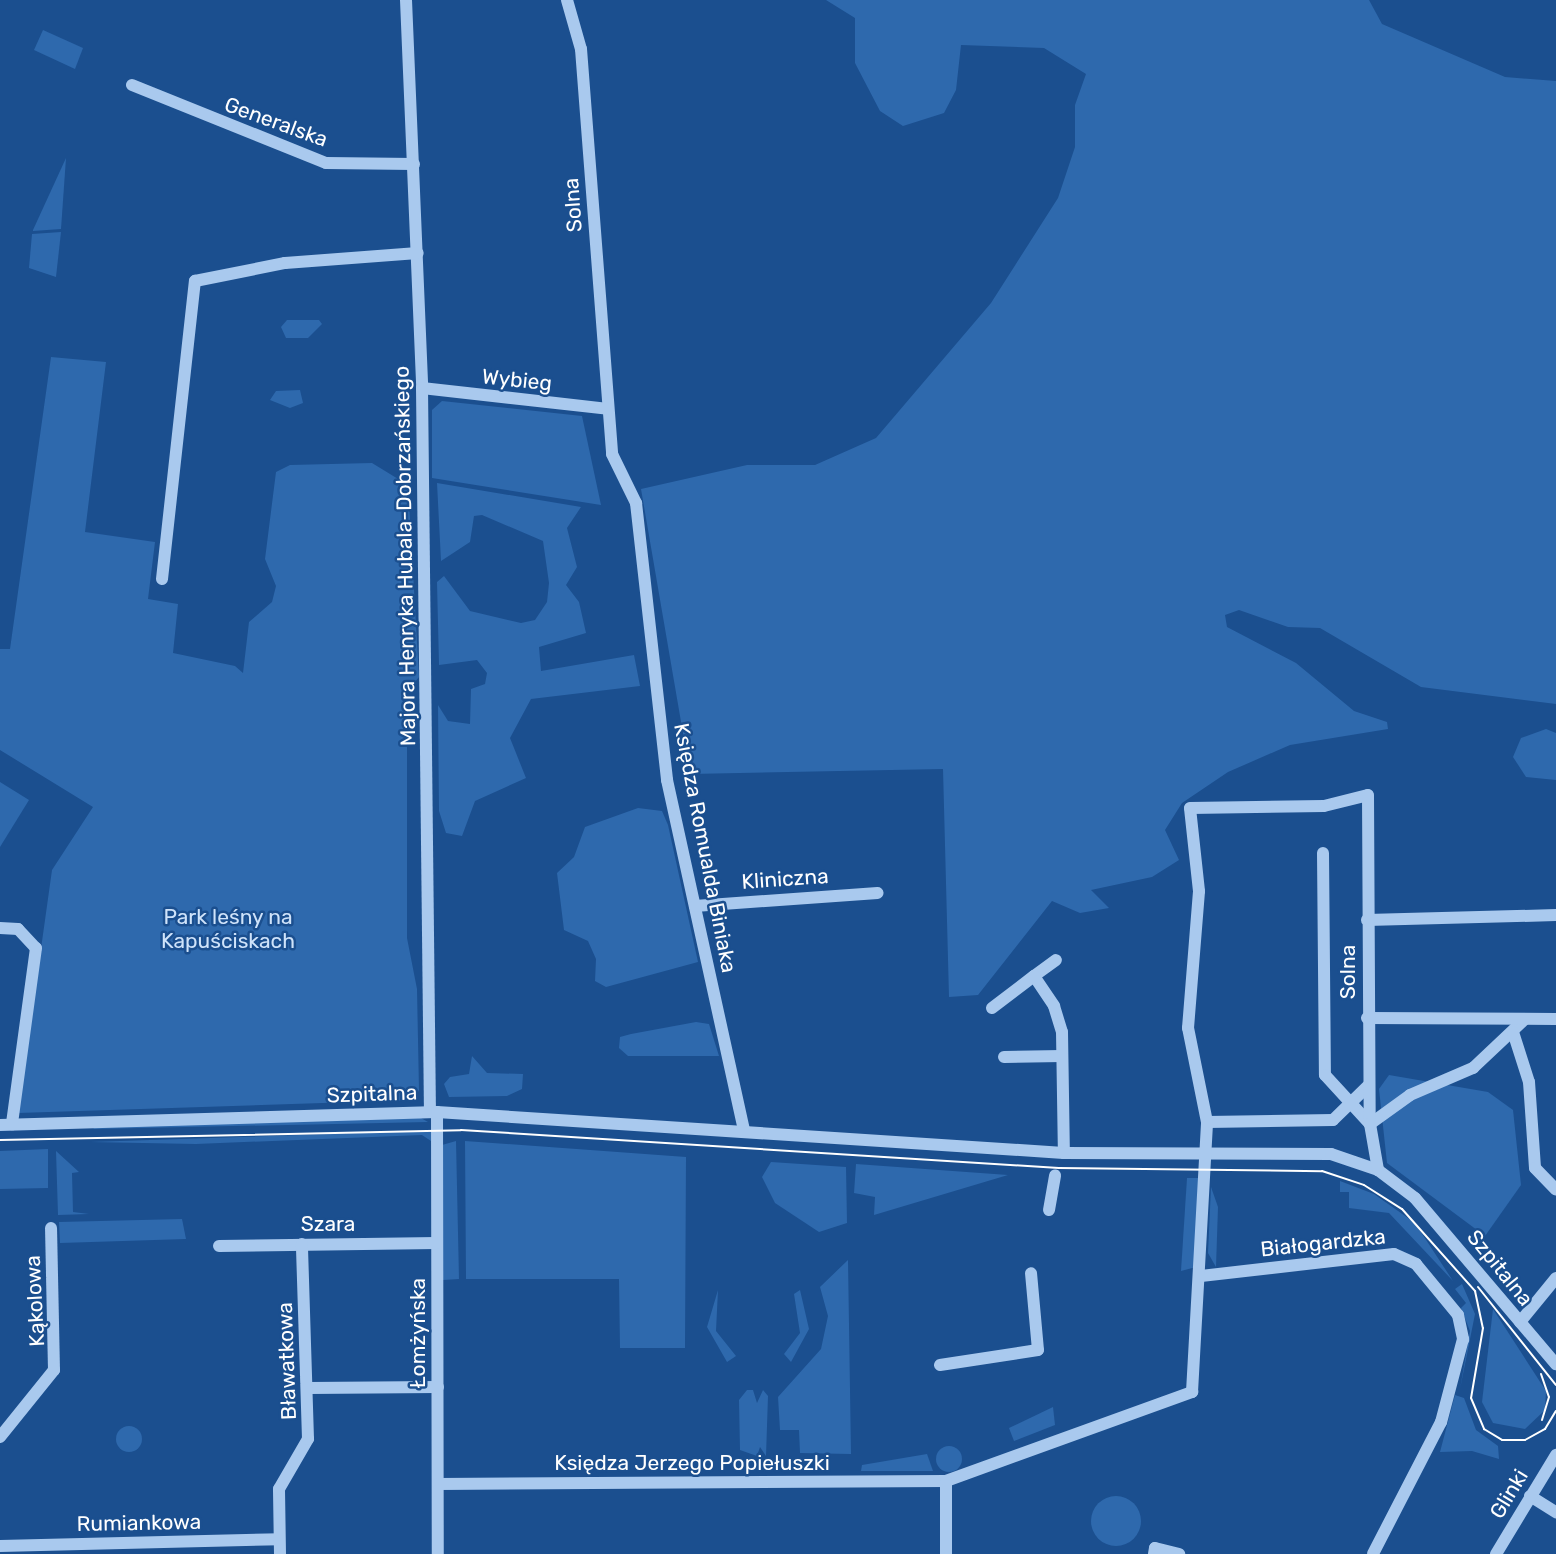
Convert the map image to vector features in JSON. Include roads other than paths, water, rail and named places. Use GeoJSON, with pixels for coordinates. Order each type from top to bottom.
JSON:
{"type":"FeatureCollection","features":[{"type":"Feature","properties":{"kind":"street","name":"Majora Henryka Hubala-Dobrzańskiego"},"geometry":{"type":"LineString","coordinates":[[406,0],[422,388],[434,1112]]}},
{"type":"Feature","properties":{"kind":"street","name":"Solna"},"geometry":{"type":"LineString","coordinates":[[567,0],[581,49],[608,409]]}},
{"type":"Feature","properties":{"kind":"street","name":"Generalska"},"geometry":{"type":"LineString","coordinates":[[132,85],[305,157],[414,164]]}},
{"type":"Feature","properties":{"kind":"street"},"geometry":{"type":"LineString","coordinates":[[162,579],[195,281],[304,261],[418,253]]}},
{"type":"Feature","properties":{"kind":"street","name":"Wybieg"},"geometry":{"type":"LineString","coordinates":[[422,388],[608,409]]}},
{"type":"Feature","properties":{"kind":"street","name":"Księdza Romualda Biniaka"},"geometry":{"type":"LineString","coordinates":[[608,409],[612,454],[636,503],[650,588],[650,643],[667,780],[744,1130]]}},
{"type":"Feature","properties":{"kind":"street"},"geometry":{"type":"LineString","coordinates":[[946,1554],[946,1481],[1192,1392],[1201,1276],[1207,1122],[1188,1028],[1199,891],[1190,808],[1324,806],[1368,795],[1367,920]]}},
{"type":"Feature","properties":{"kind":"street"},"geometry":{"type":"LineString","coordinates":[[1324,853],[1325,1075],[1350,1106],[1370,1124],[1410,1096],[1473,1068],[1524,1020]]}},
{"type":"Feature","properties":{"kind":"street","name":"Kliniczna"},"geometry":{"type":"LineString","coordinates":[[695,906],[878,893]]}},
{"type":"Feature","properties":{"kind":"street","name":"Solna"},"geometry":{"type":"LineString","coordinates":[[1378,1170],[1370,1124],[1367,920],[1556,915]]}},
{"type":"Feature","properties":{"kind":"street"},"geometry":{"type":"LineString","coordinates":[[0,928],[18,929],[36,948],[6,1125]]}},
{"type":"Feature","properties":{"kind":"street"},"geometry":{"type":"LineString","coordinates":[[992,1007],[1056,960]]}},
{"type":"Feature","properties":{"kind":"street"},"geometry":{"type":"LineString","coordinates":[[1034,976],[1060,1020],[1064,1153]]}},
{"type":"Feature","properties":{"kind":"street"},"geometry":{"type":"LineString","coordinates":[[1367,1018],[1556,1019]]}},
{"type":"Feature","properties":{"kind":"street"},"geometry":{"type":"LineString","coordinates":[[1513,1032],[1529,1082],[1535,1168],[1556,1190]]}},
{"type":"Feature","properties":{"kind":"street"},"geometry":{"type":"LineString","coordinates":[[1004,1057],[1062,1056]]}},
{"type":"Feature","properties":{"kind":"street"},"geometry":{"type":"LineString","coordinates":[[1207,1122],[1333,1120],[1369,1085]]}},
{"type":"Feature","properties":{"kind":"street","name":"Szpitalna"},"geometry":{"type":"LineString","coordinates":[[6,1125],[434,1112],[744,1130],[1064,1153],[1331,1154],[1378,1170],[1442,1228],[1556,1364]]}},
{"type":"Feature","properties":{"kind":"street","name":"Łomżyńska"},"geometry":{"type":"LineString","coordinates":[[434,1112],[438,1554]]}},
{"type":"Feature","properties":{"kind":"street"},"geometry":{"type":"LineString","coordinates":[[1049,1210],[1055,1176]]}},
{"type":"Feature","properties":{"kind":"street","name":"Kąkolowa"},"geometry":{"type":"LineString","coordinates":[[0,1437],[54,1370],[51,1228]]}},
{"type":"Feature","properties":{"kind":"street","name":"Szara"},"geometry":{"type":"LineString","coordinates":[[219,1246],[437,1243]]}},
{"type":"Feature","properties":{"kind":"street","name":"Bławatkowa"},"geometry":{"type":"LineString","coordinates":[[280,1554],[283,1477],[308,1439],[302,1244]]}},
{"type":"Feature","properties":{"kind":"street","name":"Białogardzka"},"geometry":{"type":"LineString","coordinates":[[1201,1276],[1394,1254],[1416,1264],[1458,1315],[1463,1339],[1441,1422],[1373,1554]]}},
{"type":"Feature","properties":{"kind":"street"},"geometry":{"type":"LineString","coordinates":[[940,1366],[1038,1350],[1031,1273]]}},
{"type":"Feature","properties":{"kind":"street"},"geometry":{"type":"LineString","coordinates":[[1520,1322],[1556,1278]]}},
{"type":"Feature","properties":{"kind":"street"},"geometry":{"type":"LineString","coordinates":[[308,1388],[438,1387]]}},
{"type":"Feature","properties":{"kind":"street","name":"Glinki"},"geometry":{"type":"LineString","coordinates":[[1496,1554],[1556,1455]]}},
{"type":"Feature","properties":{"kind":"street","name":"Księdza Jerzego Popiełuszki"},"geometry":{"type":"LineString","coordinates":[[438,1484],[946,1481]]}},
{"type":"Feature","properties":{"kind":"street"},"geometry":{"type":"LineString","coordinates":[[1530,1496],[1556,1511]]}},
{"type":"Feature","properties":{"kind":"street","name":"Rumiankowa"},"geometry":{"type":"LineString","coordinates":[[0,1546],[168,1548],[279,1539]]}},
{"type":"Feature","properties":{"kind":"street"},"geometry":{"type":"LineString","coordinates":[[1154,1554],[1156,1548],[1179,1554]]}},
{"type":"Feature","properties":{"kind":"tram line"},"geometry":{"type":"LineString","coordinates":[[0,1140],[461,1130],[1059,1168],[1322,1171],[1364,1185],[1402,1209],[1475,1291],[1483,1328],[1471,1398],[1484,1429],[1502,1440],[1525,1440],[1545,1429],[1556,1411]]}},
{"type":"Feature","properties":{"kind":"tram line"},"geometry":{"type":"LineString","coordinates":[[1478,1287],[1556,1385]]}},
{"type":"Feature","properties":{"kind":"tram line"},"geometry":{"type":"LineString","coordinates":[[1541,1374],[1549,1397],[1542,1420]]}},
{"type":"Feature","properties":{"kind":"park label","name":"Park leśny na Kapuściskach"},"geometry":{"type":"Point","coordinates":[228,929]}}]}
